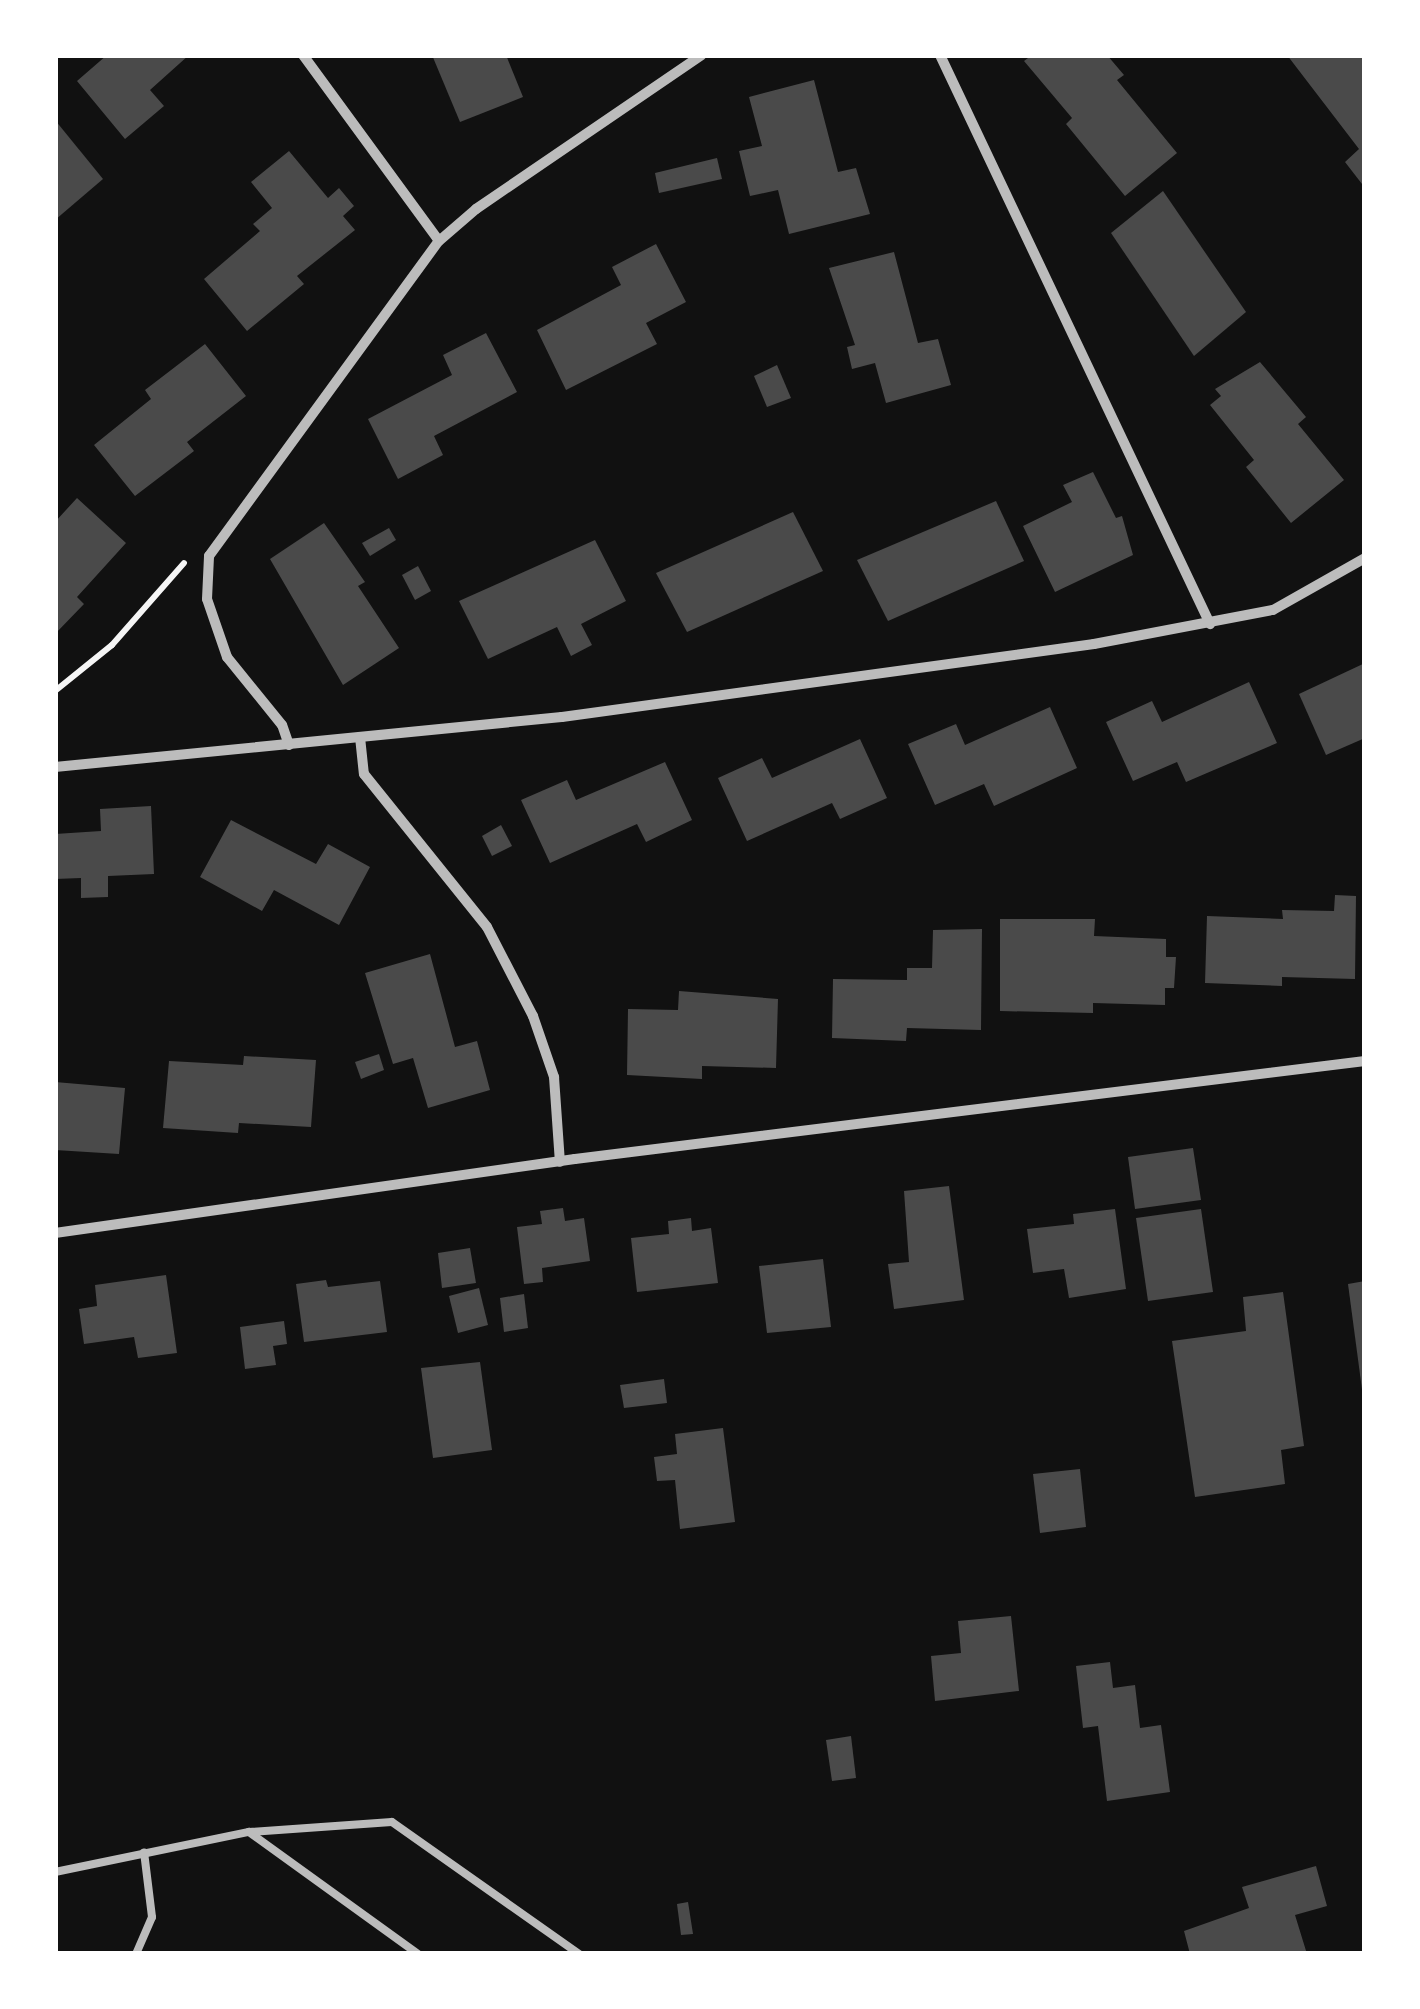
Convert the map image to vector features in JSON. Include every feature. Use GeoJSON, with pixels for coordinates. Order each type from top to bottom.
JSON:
{"type":"FeatureCollection","features":[{"type":"Feature","properties":{"kind":"street"},"geometry":{"type":"LineString","coordinates":[[303,55],[439,241]]}},
{"type":"Feature","properties":{"kind":"street"},"geometry":{"type":"LineString","coordinates":[[289,745],[282,725],[228,658],[207,599],[210,556],[439,241],[476,209],[702,55]]}},
{"type":"Feature","properties":{"kind":"street"},"geometry":{"type":"LineString","coordinates":[[940,55],[1210,624]]}},
{"type":"Feature","properties":{"kind":"street"},"geometry":{"type":"LineString","coordinates":[[55,768],[562,718],[1210,624],[1274,610],[1365,558]]}},
{"type":"Feature","properties":{"kind":"street"},"geometry":{"type":"LineString","coordinates":[[360,738],[364,774],[488,928],[533,1016],[554,1077],[560,1162]]}},
{"type":"Feature","properties":{"kind":"street"},"geometry":{"type":"LineString","coordinates":[[55,1233],[560,1162],[1365,1061]]}},
{"type":"Feature","properties":{"kind":"lane"},"geometry":{"type":"LineString","coordinates":[[55,1872],[248,1832],[392,1822],[580,1954]]}},
{"type":"Feature","properties":{"kind":"lane"},"geometry":{"type":"LineString","coordinates":[[248,1832],[418,1954]]}},
{"type":"Feature","properties":{"kind":"lane"},"geometry":{"type":"LineString","coordinates":[[136,1954],[152,1917],[144,1852]]}},
{"type":"Feature","properties":{"kind":"path"},"geometry":{"type":"LineString","coordinates":[[55,691],[112,646],[179,565],[210,556]]}},
{"type":"Feature","properties":{"kind":"building"},"geometry":{"type":"Polygon","coordinates":[[[107,55],[189,55],[150,90],[164,106],[125,139],[77,81],[107,55]]]}},
{"type":"Feature","properties":{"kind":"building"},"geometry":{"type":"Polygon","coordinates":[[[432,55],[506,55],[523,97],[460,122],[432,55]]]}},
{"type":"Feature","properties":{"kind":"building"},"geometry":{"type":"Polygon","coordinates":[[[1032,55],[1107,55],[1124,75],[1117,80],[1177,153],[1125,196],[1066,124],[1072,118],[1024,61],[1032,55]]]}},
{"type":"Feature","properties":{"kind":"building"},"geometry":{"type":"Polygon","coordinates":[[[1287,55],[1365,55],[1362,184],[1345,162],[1359,149],[1287,55]]]}},
{"type":"Feature","properties":{"kind":"building"},"geometry":{"type":"Polygon","coordinates":[[[814,80],[838,172],[856,168],[870,214],[789,234],[778,190],[750,196],[739,151],[762,146],[749,97],[814,80]]]}},
{"type":"Feature","properties":{"kind":"building"},"geometry":{"type":"Polygon","coordinates":[[[55,120],[103,179],[55,220],[55,120]]]}},
{"type":"Feature","properties":{"kind":"building"},"geometry":{"type":"Polygon","coordinates":[[[289,151],[328,198],[339,188],[354,206],[343,216],[355,230],[297,276],[304,284],[247,331],[204,279],[260,231],[253,224],[272,208],[251,182],[289,151]]]}},
{"type":"Feature","properties":{"kind":"building"},"geometry":{"type":"Polygon","coordinates":[[[717,158],[722,179],[659,193],[655,173],[717,158]]]}},
{"type":"Feature","properties":{"kind":"building"},"geometry":{"type":"Polygon","coordinates":[[[1163,191],[1246,312],[1194,356],[1111,233],[1163,191]]]}},
{"type":"Feature","properties":{"kind":"building"},"geometry":{"type":"Polygon","coordinates":[[[656,244],[686,302],[646,323],[657,344],[566,390],[537,330],[621,285],[612,267],[656,244]]]}},
{"type":"Feature","properties":{"kind":"building"},"geometry":{"type":"Polygon","coordinates":[[[894,252],[918,343],[938,339],[951,385],[886,403],[875,363],[852,369],[847,347],[855,345],[829,268],[894,252]]]}},
{"type":"Feature","properties":{"kind":"building"},"geometry":{"type":"Polygon","coordinates":[[[486,333],[517,392],[434,436],[443,455],[398,479],[368,419],[452,375],[443,355],[486,333]]]}},
{"type":"Feature","properties":{"kind":"building"},"geometry":{"type":"Polygon","coordinates":[[[205,344],[246,396],[187,442],[194,451],[135,496],[94,445],[151,399],[145,390],[205,344]]]}},
{"type":"Feature","properties":{"kind":"building"},"geometry":{"type":"Polygon","coordinates":[[[1260,362],[1306,417],[1298,424],[1344,480],[1291,523],[1246,467],[1254,460],[1210,405],[1221,396],[1215,389],[1260,362]]]}},
{"type":"Feature","properties":{"kind":"building"},"geometry":{"type":"Polygon","coordinates":[[[777,365],[791,398],[767,407],[754,376],[777,365]]]}},
{"type":"Feature","properties":{"kind":"building"},"geometry":{"type":"Polygon","coordinates":[[[1093,472],[1116,518],[1122,516],[1133,555],[1055,592],[1023,526],[1072,502],[1063,485],[1093,472]]]}},
{"type":"Feature","properties":{"kind":"building"},"geometry":{"type":"Polygon","coordinates":[[[77,498],[126,543],[77,597],[84,604],[55,634],[55,522],[77,498]]]}},
{"type":"Feature","properties":{"kind":"building"},"geometry":{"type":"Polygon","coordinates":[[[996,501],[1024,561],[888,621],[857,560],[996,501]]]}},
{"type":"Feature","properties":{"kind":"building"},"geometry":{"type":"Polygon","coordinates":[[[793,512],[823,571],[687,632],[656,573],[793,512]]]}},
{"type":"Feature","properties":{"kind":"building"},"geometry":{"type":"Polygon","coordinates":[[[324,523],[365,582],[358,586],[399,648],[343,685],[270,559],[324,523]]]}},
{"type":"Feature","properties":{"kind":"building"},"geometry":{"type":"Polygon","coordinates":[[[389,528],[396,540],[370,556],[362,543],[389,528]]]}},
{"type":"Feature","properties":{"kind":"building"},"geometry":{"type":"Polygon","coordinates":[[[595,540],[626,601],[581,624],[592,645],[571,656],[557,627],[488,659],[459,601],[595,540]]]}},
{"type":"Feature","properties":{"kind":"building"},"geometry":{"type":"Polygon","coordinates":[[[418,566],[431,591],[415,600],[402,575],[418,566]]]}},
{"type":"Feature","properties":{"kind":"building"},"geometry":{"type":"Polygon","coordinates":[[[1365,663],[1365,738],[1326,755],[1299,694],[1365,663]]]}},
{"type":"Feature","properties":{"kind":"building"},"geometry":{"type":"Polygon","coordinates":[[[1249,682],[1277,743],[1186,782],[1177,762],[1133,781],[1106,722],[1152,701],[1162,722],[1249,682]]]}},
{"type":"Feature","properties":{"kind":"building"},"geometry":{"type":"Polygon","coordinates":[[[1050,707],[1077,768],[994,806],[984,784],[935,805],[908,744],[956,724],[965,745],[1050,707]]]}},
{"type":"Feature","properties":{"kind":"building"},"geometry":{"type":"Polygon","coordinates":[[[860,739],[887,798],[840,819],[832,803],[747,841],[718,778],[762,758],[772,778],[860,739]]]}},
{"type":"Feature","properties":{"kind":"building"},"geometry":{"type":"Polygon","coordinates":[[[665,762],[692,820],[646,842],[637,824],[550,863],[521,800],[567,780],[576,800],[665,762]]]}},
{"type":"Feature","properties":{"kind":"building"},"geometry":{"type":"Polygon","coordinates":[[[151,806],[154,874],[108,876],[108,897],[81,898],[81,878],[55,879],[55,834],[101,831],[100,809],[151,806]]]}},
{"type":"Feature","properties":{"kind":"building"},"geometry":{"type":"Polygon","coordinates":[[[231,820],[316,864],[328,844],[370,867],[339,925],[274,890],[262,911],[200,877],[231,820]]]}},
{"type":"Feature","properties":{"kind":"building"},"geometry":{"type":"Polygon","coordinates":[[[501,825],[512,846],[492,856],[482,836],[501,825]]]}},
{"type":"Feature","properties":{"kind":"building"},"geometry":{"type":"Polygon","coordinates":[[[1335,895],[1356,896],[1355,979],[1282,977],[1282,986],[1205,983],[1207,916],[1283,919],[1282,910],[1334,911],[1335,895]]]}},
{"type":"Feature","properties":{"kind":"building"},"geometry":{"type":"Polygon","coordinates":[[[1000,919],[1095,919],[1094,936],[1166,939],[1166,957],[1176,957],[1174,988],[1165,988],[1165,1005],[1093,1003],[1093,1013],[1000,1011],[1000,919]]]}},
{"type":"Feature","properties":{"kind":"building"},"geometry":{"type":"Polygon","coordinates":[[[982,929],[981,1030],[907,1028],[906,1041],[832,1038],[833,979],[907,980],[907,968],[932,968],[933,930],[982,929]]]}},
{"type":"Feature","properties":{"kind":"building"},"geometry":{"type":"Polygon","coordinates":[[[430,954],[455,1047],[477,1041],[490,1090],[428,1108],[413,1058],[393,1064],[365,973],[430,954]]]}},
{"type":"Feature","properties":{"kind":"building"},"geometry":{"type":"Polygon","coordinates":[[[679,991],[778,999],[776,1068],[702,1066],[702,1079],[627,1075],[628,1009],[678,1010],[679,991]]]}},
{"type":"Feature","properties":{"kind":"building"},"geometry":{"type":"Polygon","coordinates":[[[379,1054],[384,1070],[361,1079],[355,1062],[379,1054]]]}},
{"type":"Feature","properties":{"kind":"building"},"geometry":{"type":"Polygon","coordinates":[[[244,1056],[316,1060],[311,1127],[239,1123],[238,1133],[163,1128],[169,1061],[243,1065],[244,1056]]]}},
{"type":"Feature","properties":{"kind":"building"},"geometry":{"type":"Polygon","coordinates":[[[55,1082],[125,1088],[119,1154],[55,1150],[55,1082]]]}},
{"type":"Feature","properties":{"kind":"building"},"geometry":{"type":"Polygon","coordinates":[[[1193,1148],[1201,1200],[1135,1209],[1128,1157],[1193,1148]]]}},
{"type":"Feature","properties":{"kind":"building"},"geometry":{"type":"Polygon","coordinates":[[[949,1186],[964,1300],[894,1309],[888,1264],[909,1262],[904,1191],[949,1186]]]}},
{"type":"Feature","properties":{"kind":"building"},"geometry":{"type":"Polygon","coordinates":[[[563,1208],[565,1221],[584,1218],[590,1261],[542,1268],[543,1282],[524,1284],[517,1227],[542,1224],[540,1211],[563,1208]]]}},
{"type":"Feature","properties":{"kind":"building"},"geometry":{"type":"Polygon","coordinates":[[[1115,1209],[1126,1289],[1069,1298],[1064,1269],[1033,1273],[1027,1229],[1074,1224],[1073,1214],[1115,1209]]]}},
{"type":"Feature","properties":{"kind":"building"},"geometry":{"type":"Polygon","coordinates":[[[1201,1209],[1213,1292],[1148,1301],[1136,1218],[1201,1209]]]}},
{"type":"Feature","properties":{"kind":"building"},"geometry":{"type":"Polygon","coordinates":[[[691,1218],[692,1231],[711,1228],[718,1283],[637,1292],[631,1238],[669,1234],[668,1221],[691,1218]]]}},
{"type":"Feature","properties":{"kind":"building"},"geometry":{"type":"Polygon","coordinates":[[[470,1248],[476,1283],[442,1288],[438,1253],[470,1248]]]}},
{"type":"Feature","properties":{"kind":"building"},"geometry":{"type":"Polygon","coordinates":[[[823,1259],[831,1327],[767,1333],[759,1266],[823,1259]]]}},
{"type":"Feature","properties":{"kind":"building"},"geometry":{"type":"Polygon","coordinates":[[[166,1275],[177,1353],[138,1358],[134,1337],[84,1344],[79,1309],[97,1306],[95,1285],[166,1275]]]}},
{"type":"Feature","properties":{"kind":"building"},"geometry":{"type":"Polygon","coordinates":[[[326,1280],[328,1287],[380,1281],[387,1332],[304,1342],[296,1284],[326,1280]]]}},
{"type":"Feature","properties":{"kind":"building"},"geometry":{"type":"Polygon","coordinates":[[[1365,1281],[1365,1397],[1363,1397],[1348,1284],[1365,1281]]]}},
{"type":"Feature","properties":{"kind":"building"},"geometry":{"type":"Polygon","coordinates":[[[479,1288],[488,1325],[458,1333],[449,1296],[479,1288]]]}},
{"type":"Feature","properties":{"kind":"building"},"geometry":{"type":"Polygon","coordinates":[[[1283,1292],[1304,1446],[1281,1450],[1285,1484],[1195,1497],[1172,1341],[1246,1331],[1243,1297],[1283,1292]]]}},
{"type":"Feature","properties":{"kind":"building"},"geometry":{"type":"Polygon","coordinates":[[[524,1294],[528,1328],[504,1332],[500,1298],[524,1294]]]}},
{"type":"Feature","properties":{"kind":"building"},"geometry":{"type":"Polygon","coordinates":[[[284,1321],[287,1344],[273,1346],[276,1365],[245,1369],[240,1327],[284,1321]]]}},
{"type":"Feature","properties":{"kind":"building"},"geometry":{"type":"Polygon","coordinates":[[[480,1362],[492,1450],[433,1458],[421,1368],[480,1362]]]}},
{"type":"Feature","properties":{"kind":"building"},"geometry":{"type":"Polygon","coordinates":[[[664,1379],[667,1403],[624,1408],[620,1385],[664,1379]]]}},
{"type":"Feature","properties":{"kind":"building"},"geometry":{"type":"Polygon","coordinates":[[[723,1428],[735,1522],[680,1529],[675,1480],[657,1481],[654,1457],[677,1454],[675,1434],[723,1428]]]}},
{"type":"Feature","properties":{"kind":"building"},"geometry":{"type":"Polygon","coordinates":[[[1080,1469],[1086,1527],[1040,1533],[1033,1474],[1080,1469]]]}},
{"type":"Feature","properties":{"kind":"building"},"geometry":{"type":"Polygon","coordinates":[[[1011,1616],[1019,1691],[935,1701],[931,1656],[961,1653],[958,1621],[1011,1616]]]}},
{"type":"Feature","properties":{"kind":"building"},"geometry":{"type":"Polygon","coordinates":[[[1110,1662],[1113,1688],[1135,1685],[1140,1728],[1161,1725],[1170,1792],[1107,1801],[1098,1726],[1083,1728],[1076,1666],[1110,1662]]]}},
{"type":"Feature","properties":{"kind":"building"},"geometry":{"type":"Polygon","coordinates":[[[851,1736],[856,1778],[832,1781],[826,1740],[851,1736]]]}},
{"type":"Feature","properties":{"kind":"building"},"geometry":{"type":"Polygon","coordinates":[[[1316,1866],[1327,1906],[1295,1915],[1307,1954],[1190,1954],[1184,1931],[1249,1908],[1242,1887],[1316,1866]]]}},
{"type":"Feature","properties":{"kind":"building"},"geometry":{"type":"Polygon","coordinates":[[[688,1902],[693,1934],[681,1935],[677,1904],[688,1902]]]}}]}
